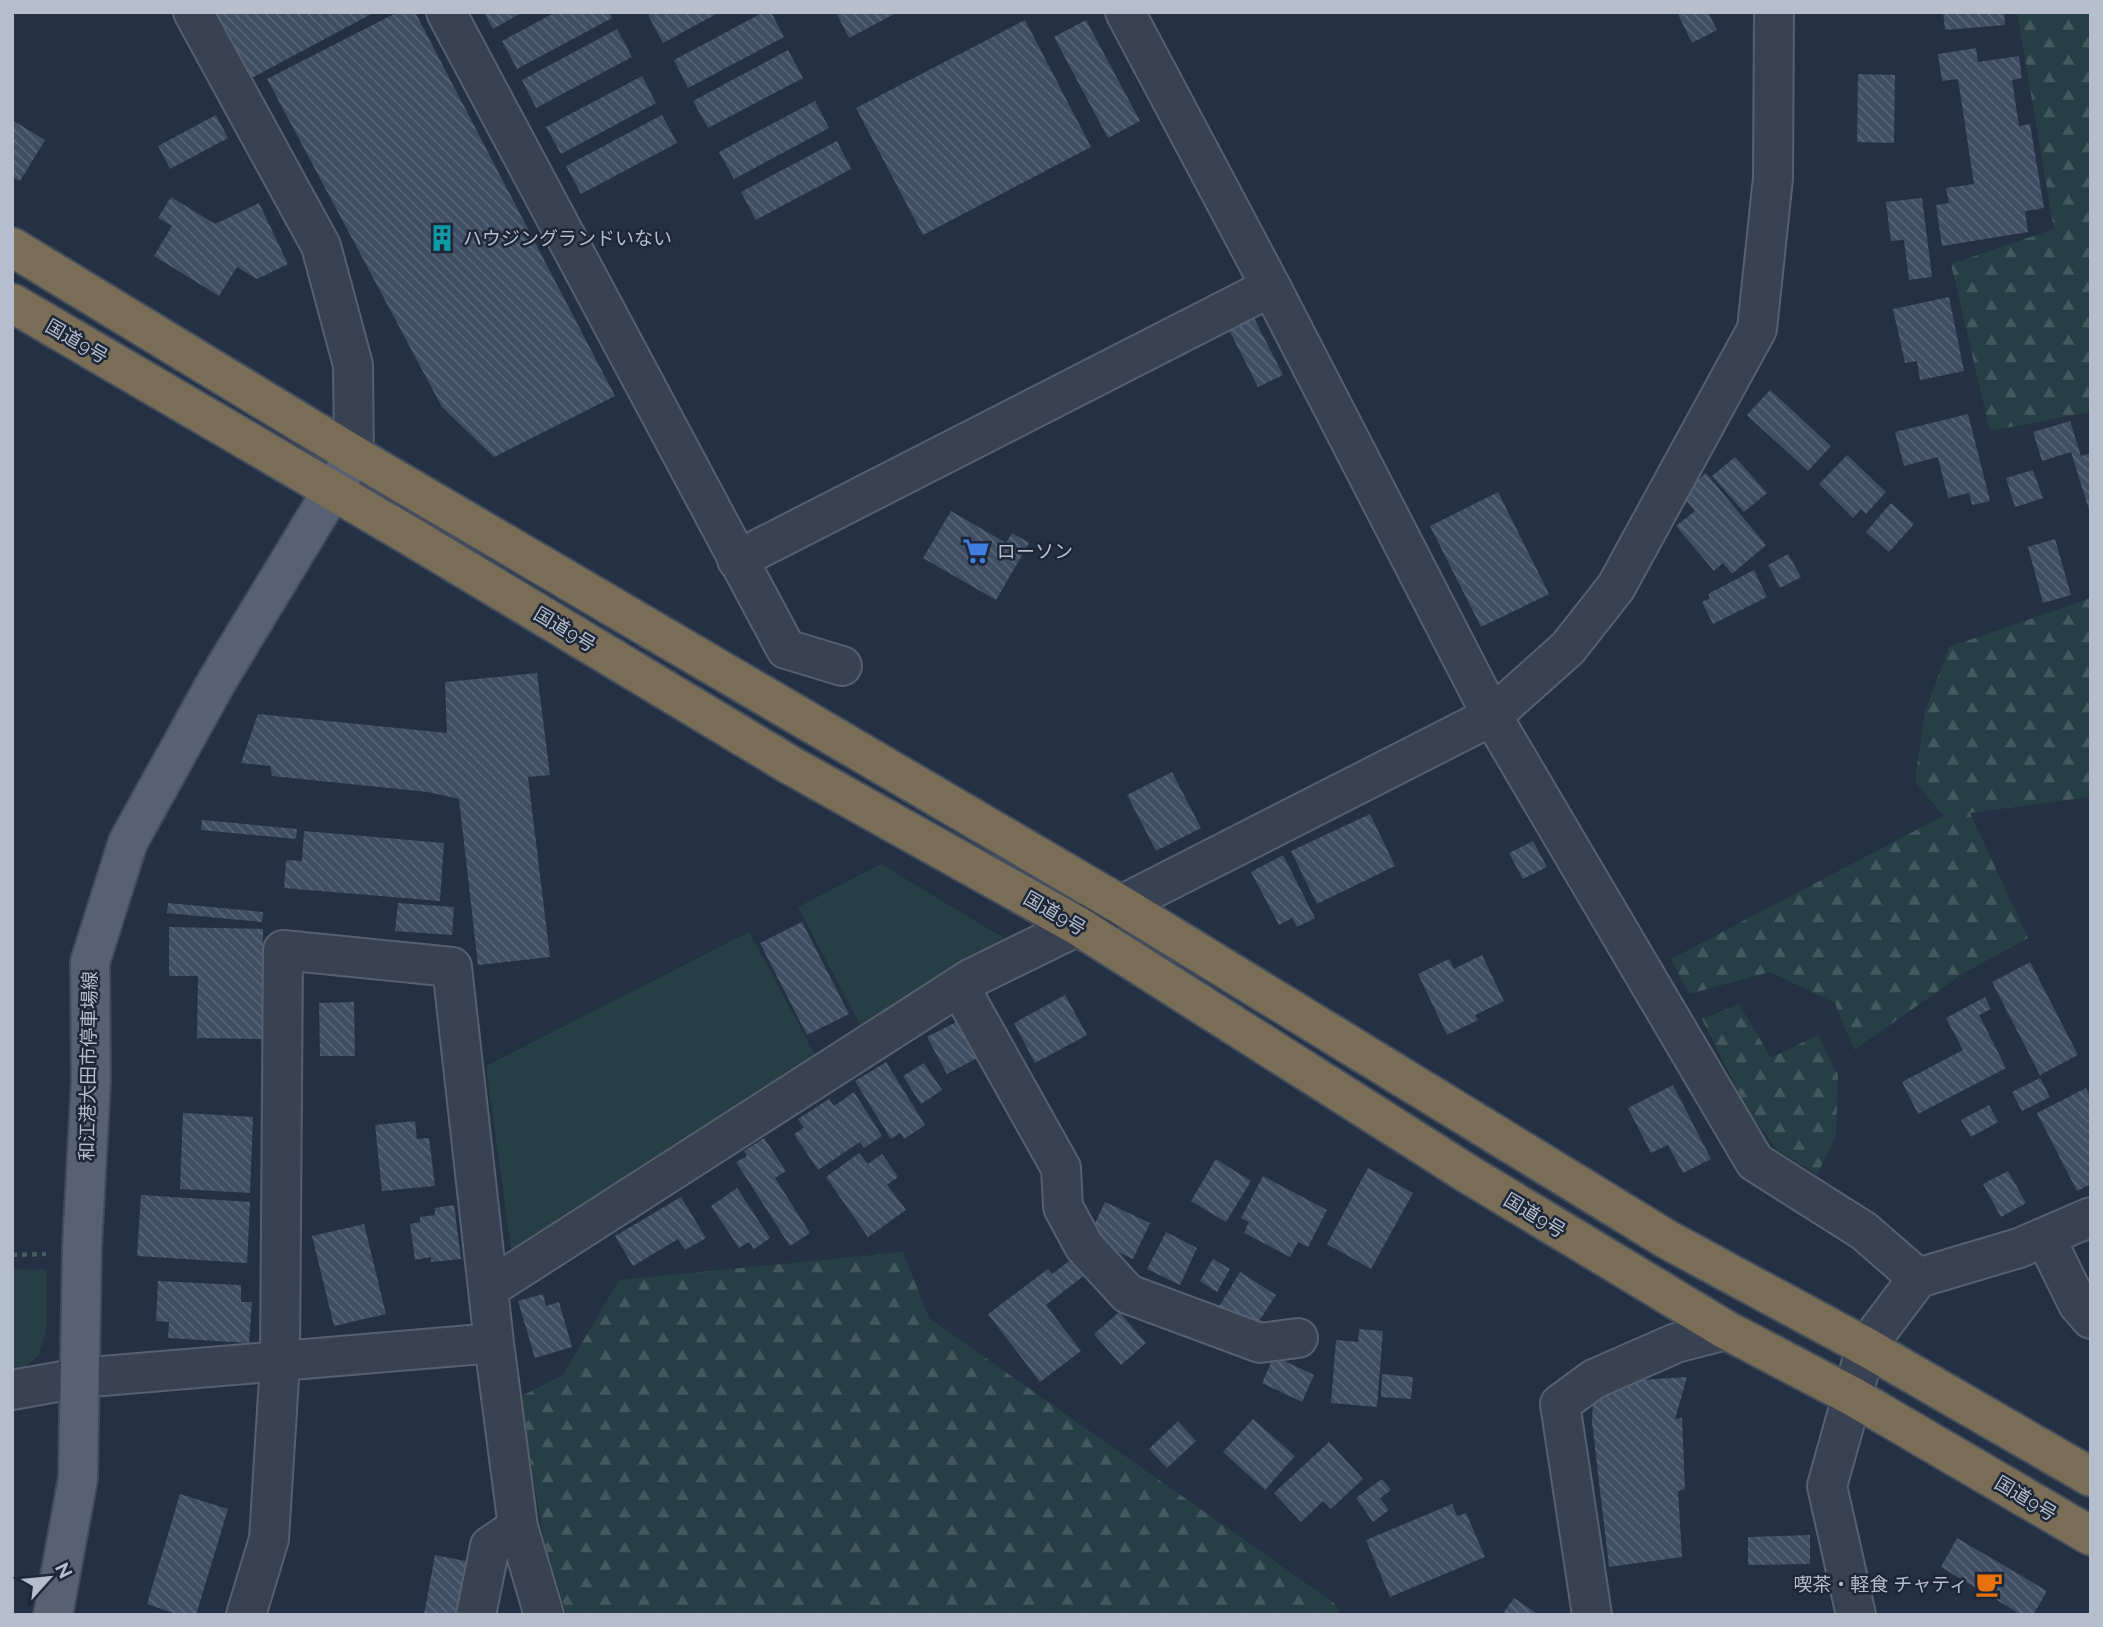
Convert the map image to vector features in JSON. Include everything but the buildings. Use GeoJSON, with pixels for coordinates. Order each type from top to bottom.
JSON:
{"type":"FeatureCollection","features":[{"type":"Feature","properties":{"kind":"highway","name":"国道9号"},"geometry":{"type":"LineString","coordinates":[[12,247],[354,455],[1121,905],[1668,1240],[1866,1347],[2091,1477]]}},
{"type":"Feature","properties":{"kind":"highway","name":"国道9号"},"geometry":{"type":"LineString","coordinates":[[12,303],[412,537],[790,765],[1078,926],[1468,1174],[1726,1330],[1852,1396],[2091,1536]]}},
{"type":"Feature","properties":{"kind":"main road","name":"和江港大田市停車場線"},"geometry":{"type":"LineString","coordinates":[[53,1615],[78,1478],[82,1247],[91,1080],[90,962],[128,842],[217,681],[354,455]]}},
{"type":"Feature","properties":{"kind":"street"},"geometry":{"type":"LineString","coordinates":[[193,12],[321,246],[353,365],[354,455]]}},
{"type":"Feature","properties":{"kind":"street"},"geometry":{"type":"LineString","coordinates":[[446,12],[786,649],[842,666]]}},
{"type":"Feature","properties":{"kind":"street"},"geometry":{"type":"LineString","coordinates":[[1125,12],[1271,287],[1492,716],[1755,1162],[1864,1230],[1918,1278]]}},
{"type":"Feature","properties":{"kind":"street"},"geometry":{"type":"LineString","coordinates":[[488,1289],[960,986],[1492,716],[1568,648],[1616,587],[1757,329],[1773,178],[1774,12]]}},
{"type":"Feature","properties":{"kind":"street"},"geometry":{"type":"LineString","coordinates":[[737,560],[1271,287]]}},
{"type":"Feature","properties":{"kind":"street"},"geometry":{"type":"LineString","coordinates":[[246,1615],[269,1539],[280,1362],[283,950],[452,967],[494,1343],[518,1527],[544,1615]]}},
{"type":"Feature","properties":{"kind":"street"},"geometry":{"type":"LineString","coordinates":[[960,986],[1061,1168],[1063,1207],[1084,1246],[1128,1294],[1260,1343],[1298,1338]]}},
{"type":"Feature","properties":{"kind":"street"},"geometry":{"type":"LineString","coordinates":[[1856,1615],[1827,1486],[1866,1347],[1918,1278],[2018,1248],[2091,1217]]}},
{"type":"Feature","properties":{"kind":"street"},"geometry":{"type":"LineString","coordinates":[[2045,1237],[2078,1304],[2091,1319]]}},
{"type":"Feature","properties":{"kind":"street"},"geometry":{"type":"LineString","coordinates":[[1592,1615],[1560,1404],[1594,1379],[1676,1343],[1726,1330]]}},
{"type":"Feature","properties":{"kind":"street"},"geometry":{"type":"LineString","coordinates":[[12,1390],[79,1378],[494,1343]]}},
{"type":"Feature","properties":{"kind":"street"},"geometry":{"type":"LineString","coordinates":[[476,1615],[490,1546],[518,1527]]}},
{"type":"Feature","properties":{"kind":"path"},"geometry":{"type":"LineString","coordinates":[[12,1255],[53,1254]]}},
{"type":"Feature","properties":{"kind":"green space"},"geometry":{"type":"Polygon","coordinates":[[[2017,12],[2091,12],[2091,412],[1990,431],[1951,264],[2054,229],[2017,12]]]}},
{"type":"Feature","properties":{"kind":"green space"},"geometry":{"type":"Polygon","coordinates":[[[2091,598],[2091,797],[1970,813],[2028,938],[1964,973],[1854,1050],[1835,1003],[1770,972],[1689,994],[1671,959],[1943,816],[1915,781],[1925,712],[1949,647],[2091,598]]]}},
{"type":"Feature","properties":{"kind":"green space"},"geometry":{"type":"Polygon","coordinates":[[[881,864],[1009,941],[865,1034],[798,907],[881,864]]]}},
{"type":"Feature","properties":{"kind":"green space"},"geometry":{"type":"Polygon","coordinates":[[[749,932],[818,1060],[513,1263],[486,1066],[749,932]]]}},
{"type":"Feature","properties":{"kind":"green space"},"geometry":{"type":"Polygon","coordinates":[[[1739,1004],[1771,1058],[1818,1035],[1838,1075],[1836,1137],[1817,1174],[1778,1151],[1747,1109],[1702,1019],[1739,1004]]]}},
{"type":"Feature","properties":{"kind":"green space"},"geometry":{"type":"Polygon","coordinates":[[[903,1252],[929,1318],[1334,1603],[1341,1615],[567,1615],[545,1544],[522,1396],[563,1375],[619,1280],[903,1252]]]}},
{"type":"Feature","properties":{"kind":"green space"},"geometry":{"type":"Polygon","coordinates":[[[12,1269],[46,1270],[46,1331],[39,1355],[12,1378],[12,1269]]]}},
{"type":"Feature","properties":{"kind":"place","name":"ハウジングランドいない"},"geometry":{"type":"Point","coordinates":[442,238]}},
{"type":"Feature","properties":{"kind":"place","name":"ローソン"},"geometry":{"type":"Point","coordinates":[976,551]}},
{"type":"Feature","properties":{"kind":"place","name":"喫茶・軽食 チャティ"},"geometry":{"type":"Point","coordinates":[1989,1584]}}]}
